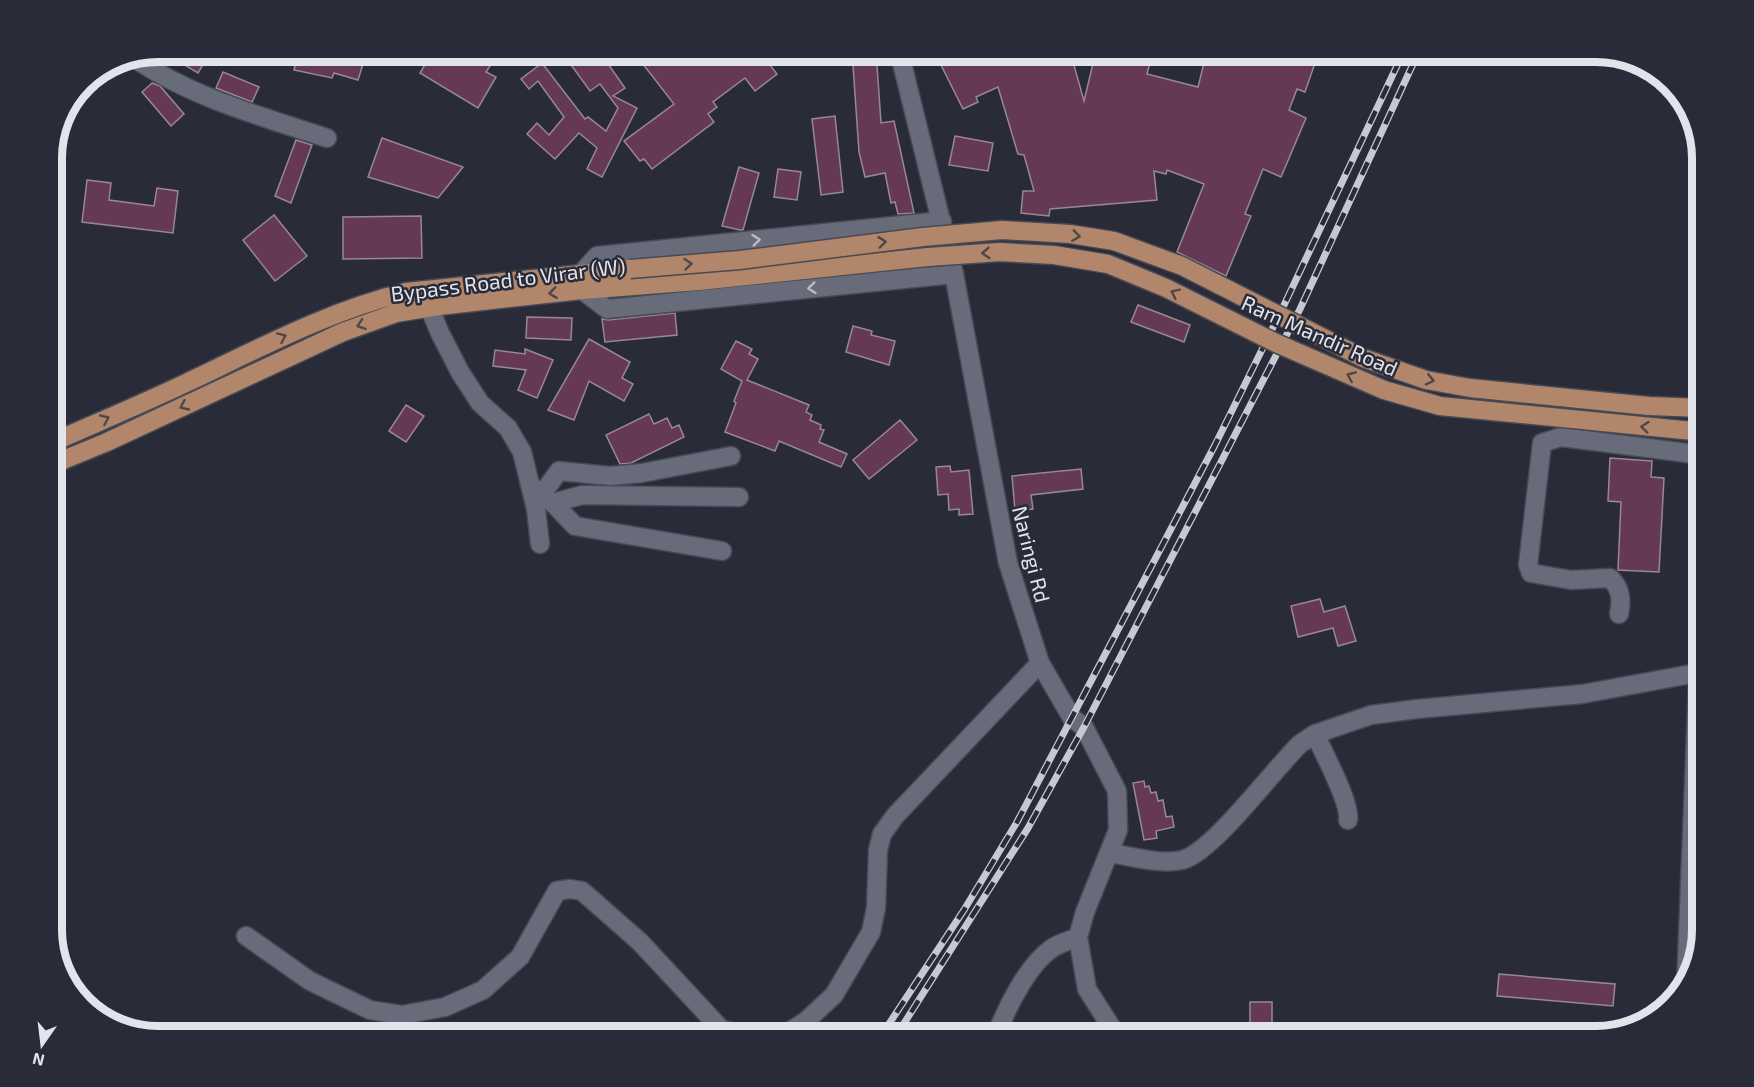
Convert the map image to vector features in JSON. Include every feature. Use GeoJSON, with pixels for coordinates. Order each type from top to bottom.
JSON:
{"type":"FeatureCollection","features":[{"type":"Feature","properties":{"kind":"main road"},"geometry":{"type":"LineString","coordinates":[[62,438],[342,310],[406,292],[631,278],[740,260],[912,238],[1002,230],[1070,234],[1114,242],[1182,266],[1363,358],[1426,380],[1470,388],[1649,406],[1692,408]]}},
{"type":"Feature","properties":{"kind":"main road","name":"Ram Mandir Road"},"geometry":{"type":"LineString","coordinates":[[928,257],[1000,252],[1054,255],[1108,264],[1166,288],[1276,344],[1395,393],[1440,406],[1692,431]]}},
{"type":"Feature","properties":{"kind":"main road","name":"Bypass Road to Virar (W)"},"geometry":{"type":"LineString","coordinates":[[631,278],[699,281],[928,257]]}},
{"type":"Feature","properties":{"kind":"main road","name":"Bypass Road to Virar (W)"},"geometry":{"type":"LineString","coordinates":[[62,460],[107,442],[343,332],[396,313],[581,282]]}},
{"type":"Feature","properties":{"kind":"street","name":"Naringi Rd"},"geometry":{"type":"LineString","coordinates":[[902,62],[954,274],[1008,562],[1040,663],[1072,718],[1084,727],[1116,791],[1118,830],[1085,912],[1078,938],[1087,990],[1110,1026]]}},
{"type":"Feature","properties":{"kind":"street"},"geometry":{"type":"LineString","coordinates":[[141,63],[156,74],[216,102],[327,138]]}},
{"type":"Feature","properties":{"kind":"street"},"geometry":{"type":"LineString","coordinates":[[942,221],[597,256],[581,282],[607,309],[954,274]]}},
{"type":"Feature","properties":{"kind":"street"},"geometry":{"type":"LineString","coordinates":[[429,307],[460,372],[480,403],[508,428],[542,494],[575,526],[722,550]]}},
{"type":"Feature","properties":{"kind":"street"},"geometry":{"type":"LineString","coordinates":[[1619,614],[1621,594],[1610,578],[1571,580],[1546,577],[1532,573],[1528,565],[1542,443],[1561,437],[1692,454]]}},
{"type":"Feature","properties":{"kind":"street"},"geometry":{"type":"LineString","coordinates":[[540,544],[536,509],[542,494],[559,471],[610,476],[642,473],[731,456]]}},
{"type":"Feature","properties":{"kind":"street"},"geometry":{"type":"LineString","coordinates":[[542,494],[739,497]]}},
{"type":"Feature","properties":{"kind":"street"},"geometry":{"type":"LineString","coordinates":[[798,1026],[834,995],[871,932],[876,908],[878,850],[882,834],[910,800],[1040,663]]}},
{"type":"Feature","properties":{"kind":"street"},"geometry":{"type":"LineString","coordinates":[[1109,853],[1167,861],[1183,860],[1197,853],[1216,836],[1299,744],[1315,734],[1371,716],[1417,709],[1582,694],[1692,674]]}},
{"type":"Feature","properties":{"kind":"street"},"geometry":{"type":"LineString","coordinates":[[1315,734],[1345,802],[1348,820]]}},
{"type":"Feature","properties":{"kind":"street"},"geometry":{"type":"LineString","coordinates":[[246,936],[309,981],[370,1010],[402,1015],[445,1007],[483,990],[520,957],[556,891],[570,889],[582,891],[640,942],[719,1026]]}},
{"type":"Feature","properties":{"kind":"street"},"geometry":{"type":"LineString","coordinates":[[1689,955],[1692,917]]}},
{"type":"Feature","properties":{"kind":"street"},"geometry":{"type":"LineString","coordinates":[[999,1026],[1002,1017],[1033,966],[1052,948],[1078,938]]}},
{"type":"Feature","properties":{"kind":"building"},"geometry":{"type":"Polygon","coordinates":[[[180,62],[204,62],[198,73],[180,62]]]}},
{"type":"Feature","properties":{"kind":"building"},"geometry":{"type":"Polygon","coordinates":[[[296,62],[364,62],[358,80],[334,73],[332,78],[294,70],[296,62]]]}},
{"type":"Feature","properties":{"kind":"building"},"geometry":{"type":"Polygon","coordinates":[[[426,62],[484,62],[490,66],[486,72],[496,77],[478,108],[420,73],[426,62]]]}},
{"type":"Feature","properties":{"kind":"building"},"geometry":{"type":"Polygon","coordinates":[[[569,62],[607,62],[625,88],[613,96],[637,108],[602,177],[587,169],[597,148],[579,133],[555,159],[527,134],[537,123],[549,135],[564,117],[538,81],[529,89],[521,79],[542,63],[585,119],[588,117],[606,131],[618,108],[600,84],[590,91],[569,62]]]}},
{"type":"Feature","properties":{"kind":"building"},"geometry":{"type":"Polygon","coordinates":[[[641,62],[768,62],[777,74],[755,91],[745,78],[713,102],[717,107],[708,114],[714,122],[652,169],[644,159],[640,161],[624,141],[674,104],[641,62]]]}},
{"type":"Feature","properties":{"kind":"building"},"geometry":{"type":"Polygon","coordinates":[[[853,62],[877,62],[881,123],[894,121],[914,213],[898,214],[895,202],[891,203],[885,173],[865,177],[859,152],[853,62]]]}},
{"type":"Feature","properties":{"kind":"building"},"geometry":{"type":"Polygon","coordinates":[[[940,62],[1073,62],[1084,101],[1093,62],[1130,64],[1131,62],[1150,62],[1147,74],[1198,87],[1204,62],[1315,63],[1305,92],[1297,89],[1289,110],[1306,118],[1281,177],[1263,169],[1245,214],[1251,216],[1226,276],[1177,252],[1204,184],[1167,170],[1166,174],[1154,171],[1157,200],[1050,209],[1049,216],[1021,213],[1023,191],[1034,191],[1024,155],[1018,154],[998,87],[976,97],[978,102],[963,109],[940,62]]]}},
{"type":"Feature","properties":{"kind":"building"},"geometry":{"type":"Polygon","coordinates":[[[223,72],[259,87],[252,102],[216,88],[223,72]]]}},
{"type":"Feature","properties":{"kind":"building"},"geometry":{"type":"Polygon","coordinates":[[[152,83],[160,86],[184,114],[171,126],[142,92],[152,83]]]}},
{"type":"Feature","properties":{"kind":"building"},"geometry":{"type":"Polygon","coordinates":[[[835,116],[843,192],[821,195],[812,119],[835,116]]]}},
{"type":"Feature","properties":{"kind":"building"},"geometry":{"type":"Polygon","coordinates":[[[955,136],[993,143],[988,171],[949,165],[955,136]]]}},
{"type":"Feature","properties":{"kind":"building"},"geometry":{"type":"Polygon","coordinates":[[[382,138],[463,167],[438,198],[368,177],[382,138]]]}},
{"type":"Feature","properties":{"kind":"building"},"geometry":{"type":"Polygon","coordinates":[[[296,140],[312,145],[291,203],[275,196],[296,140]]]}},
{"type":"Feature","properties":{"kind":"building"},"geometry":{"type":"Polygon","coordinates":[[[739,167],[759,173],[743,230],[722,226],[739,167]]]}},
{"type":"Feature","properties":{"kind":"building"},"geometry":{"type":"Polygon","coordinates":[[[778,169],[801,172],[797,200],[774,197],[778,169]]]}},
{"type":"Feature","properties":{"kind":"building"},"geometry":{"type":"Polygon","coordinates":[[[87,180],[111,183],[109,200],[154,206],[157,188],[178,191],[173,233],[82,222],[87,180]]]}},
{"type":"Feature","properties":{"kind":"building"},"geometry":{"type":"Polygon","coordinates":[[[274,215],[307,256],[275,281],[243,240],[274,215]]]}},
{"type":"Feature","properties":{"kind":"building"},"geometry":{"type":"Polygon","coordinates":[[[421,216],[422,258],[343,259],[343,217],[421,216]]]}},
{"type":"Feature","properties":{"kind":"building"},"geometry":{"type":"Polygon","coordinates":[[[1138,305],[1190,325],[1184,342],[1131,322],[1138,305]]]}},
{"type":"Feature","properties":{"kind":"building"},"geometry":{"type":"Polygon","coordinates":[[[675,313],[677,335],[605,342],[602,319],[675,313]]]}},
{"type":"Feature","properties":{"kind":"building"},"geometry":{"type":"Polygon","coordinates":[[[527,317],[572,318],[571,340],[526,338],[527,317]]]}},
{"type":"Feature","properties":{"kind":"building"},"geometry":{"type":"Polygon","coordinates":[[[853,326],[872,331],[871,335],[895,341],[889,365],[846,352],[853,326]]]}},
{"type":"Feature","properties":{"kind":"building"},"geometry":{"type":"Polygon","coordinates":[[[589,339],[630,362],[622,378],[633,384],[624,401],[589,381],[574,420],[548,410],[589,339]]]}},
{"type":"Feature","properties":{"kind":"building"},"geometry":{"type":"Polygon","coordinates":[[[736,341],[752,349],[749,354],[758,359],[747,380],[809,405],[806,412],[812,415],[810,420],[821,425],[820,429],[824,430],[819,442],[847,454],[841,467],[779,441],[775,451],[725,432],[742,381],[721,369],[736,341]]]}},
{"type":"Feature","properties":{"kind":"building"},"geometry":{"type":"Polygon","coordinates":[[[525,349],[553,360],[537,398],[518,390],[526,370],[493,366],[495,350],[525,354],[525,349]]]}},
{"type":"Feature","properties":{"kind":"building"},"geometry":{"type":"Polygon","coordinates":[[[406,405],[424,416],[406,442],[389,431],[406,405]]]}},
{"type":"Feature","properties":{"kind":"building"},"geometry":{"type":"Polygon","coordinates":[[[649,414],[654,424],[667,418],[672,428],[679,425],[684,437],[631,463],[620,464],[606,435],[649,414]]]}},
{"type":"Feature","properties":{"kind":"building"},"geometry":{"type":"Polygon","coordinates":[[[900,420],[917,440],[869,479],[853,460],[900,420]]]}},
{"type":"Feature","properties":{"kind":"building"},"geometry":{"type":"Polygon","coordinates":[[[1610,458],[1652,461],[1651,477],[1664,478],[1659,572],[1618,570],[1621,502],[1608,501],[1610,458]]]}},
{"type":"Feature","properties":{"kind":"building"},"geometry":{"type":"Polygon","coordinates":[[[950,466],[951,472],[969,470],[973,514],[959,515],[959,509],[949,510],[948,494],[938,495],[936,467],[950,466]]]}},
{"type":"Feature","properties":{"kind":"building"},"geometry":{"type":"Polygon","coordinates":[[[1081,469],[1083,489],[1031,495],[1033,509],[1015,511],[1012,476],[1081,469]]]}},
{"type":"Feature","properties":{"kind":"building"},"geometry":{"type":"Polygon","coordinates":[[[1320,599],[1324,612],[1345,606],[1356,641],[1338,646],[1333,628],[1298,637],[1291,606],[1320,599]]]}},
{"type":"Feature","properties":{"kind":"building"},"geometry":{"type":"Polygon","coordinates":[[[1144,781],[1145,787],[1149,786],[1151,793],[1156,792],[1158,801],[1163,800],[1166,817],[1172,816],[1174,827],[1156,831],[1157,838],[1144,840],[1133,783],[1144,781]]]}},
{"type":"Feature","properties":{"kind":"building"},"geometry":{"type":"Polygon","coordinates":[[[1499,974],[1615,984],[1613,1006],[1497,996],[1499,974]]]}},
{"type":"Feature","properties":{"kind":"building"},"geometry":{"type":"Polygon","coordinates":[[[1250,1002],[1272,1002],[1272,1024],[1250,1023],[1250,1002]]]}},
{"type":"Feature","properties":{"kind":"building"},"geometry":{"type":"Polygon","coordinates":[[[1498,1024],[1524,1026],[1498,1026],[1498,1024]]]}},
{"type":"Feature","properties":{"kind":"railway"},"geometry":{"type":"LineString","coordinates":[[888,1026],[964,910],[1017,822],[1215,445],[1399,62]]}},
{"type":"Feature","properties":{"kind":"railway"},"geometry":{"type":"LineString","coordinates":[[902,1026],[1028,828],[1084,727],[1300,309],[1414,62]]}}]}
